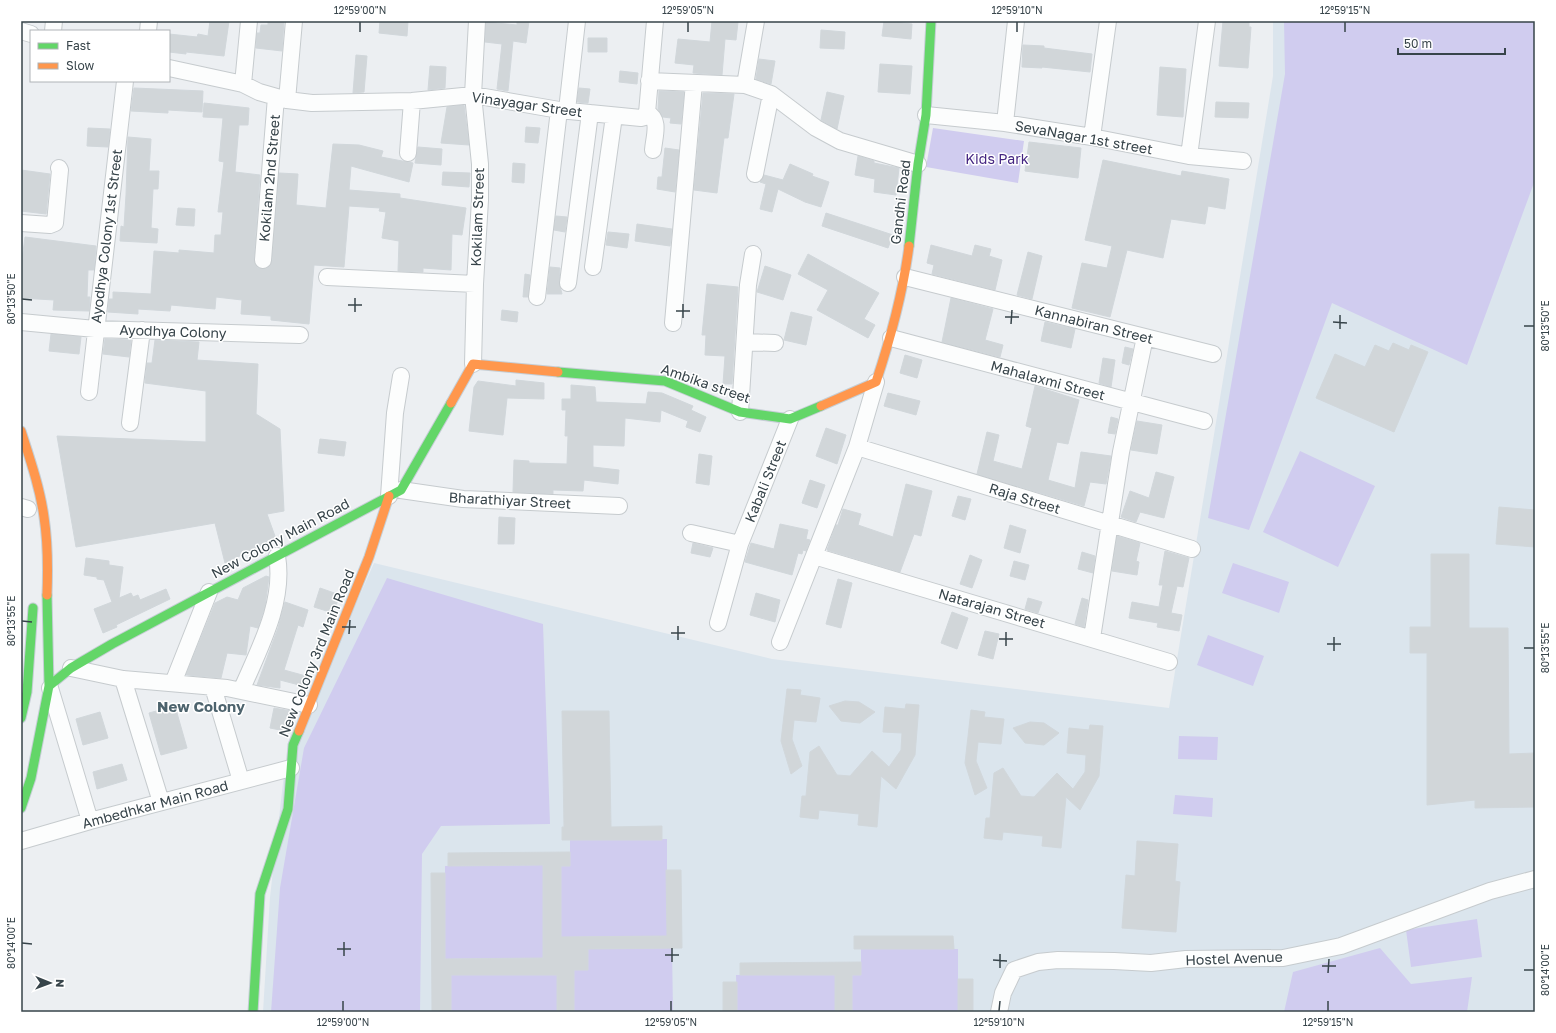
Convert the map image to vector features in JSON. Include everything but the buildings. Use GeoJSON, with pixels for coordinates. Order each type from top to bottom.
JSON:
{"type":"FeatureCollection","features":[{"type":"Feature","properties":{"kind":"street"},"geometry":{"type":"LineString","coordinates":[[243,84],[249,21]]}},
{"type":"Feature","properties":{"kind":"street","name":"Kokilam 2nd Street"},"geometry":{"type":"LineString","coordinates":[[263,260],[282,98],[294,21]]}},
{"type":"Feature","properties":{"kind":"street","name":"Kokilam Street"},"geometry":{"type":"LineString","coordinates":[[473,364],[474,284],[480,200],[480,164],[473,95],[476,21]]}},
{"type":"Feature","properties":{"kind":"street"},"geometry":{"type":"LineString","coordinates":[[537,298],[577,21]]}},
{"type":"Feature","properties":{"kind":"street"},"geometry":{"type":"LineString","coordinates":[[653,150],[656,122],[652,115],[647,113],[655,21]]}},
{"type":"Feature","properties":{"kind":"street"},"geometry":{"type":"LineString","coordinates":[[745,85],[756,21]]}},
{"type":"Feature","properties":{"kind":"street","name":"Gandhi Road"},"geometry":{"type":"LineString","coordinates":[[876,382],[891,338],[905,277],[918,164],[926,115],[931,21]]}},
{"type":"Feature","properties":{"kind":"street"},"geometry":{"type":"LineString","coordinates":[[1005,123],[1016,21]]}},
{"type":"Feature","properties":{"kind":"street"},"geometry":{"type":"LineString","coordinates":[[1092,137],[1108,21]]}},
{"type":"Feature","properties":{"kind":"street"},"geometry":{"type":"LineString","coordinates":[[1189,156],[1207,21]]}},
{"type":"Feature","properties":{"kind":"street","name":"Vinayagar Street"},"geometry":{"type":"LineString","coordinates":[[170,68],[243,84],[259,92],[282,98],[312,103],[412,101],[473,95],[563,110],[614,116],[641,118],[645,117],[647,113]]}},
{"type":"Feature","properties":{"kind":"street"},"geometry":{"type":"LineString","coordinates":[[649,81],[745,85],[771,94],[816,128],[840,141],[918,164]]}},
{"type":"Feature","properties":{"kind":"street","name":"Ayodhya Colony 1st Street"},"geometry":{"type":"LineString","coordinates":[[89,392],[95,329],[125,82]]}},
{"type":"Feature","properties":{"kind":"street"},"geometry":{"type":"LineString","coordinates":[[673,323],[694,82]]}},
{"type":"Feature","properties":{"kind":"street"},"geometry":{"type":"LineString","coordinates":[[755,174],[771,94]]}},
{"type":"Feature","properties":{"kind":"street"},"geometry":{"type":"LineString","coordinates":[[408,153],[412,101]]}},
{"type":"Feature","properties":{"kind":"street"},"geometry":{"type":"LineString","coordinates":[[568,283],[590,113]]}},
{"type":"Feature","properties":{"kind":"street","name":"SevaNagar 1st street"},"geometry":{"type":"LineString","coordinates":[[926,115],[1005,123],[1092,137],[1189,156],[1243,161]]}},
{"type":"Feature","properties":{"kind":"street"},"geometry":{"type":"LineString","coordinates":[[593,267],[614,116]]}},
{"type":"Feature","properties":{"kind":"street"},"geometry":{"type":"LineString","coordinates":[[21,223],[50,225],[55,223],[59,168]]}},
{"type":"Feature","properties":{"kind":"street"},"geometry":{"type":"LineString","coordinates":[[740,412],[748,285],[753,254]]}},
{"type":"Feature","properties":{"kind":"street"},"geometry":{"type":"LineString","coordinates":[[327,277],[474,284]]}},
{"type":"Feature","properties":{"kind":"street","name":"Kannabiran Street"},"geometry":{"type":"LineString","coordinates":[[905,277],[1214,354]]}},
{"type":"Feature","properties":{"kind":"street","name":"Ayodhya Colony"},"geometry":{"type":"LineString","coordinates":[[21,322],[95,329],[300,335]]}},
{"type":"Feature","properties":{"kind":"street"},"geometry":{"type":"LineString","coordinates":[[130,423],[142,330]]}},
{"type":"Feature","properties":{"kind":"street"},"geometry":{"type":"LineString","coordinates":[[1092,638],[1121,452],[1145,337]]}},
{"type":"Feature","properties":{"kind":"street","name":"Mahalaxmi Street"},"geometry":{"type":"LineString","coordinates":[[891,338],[1204,421]]}},
{"type":"Feature","properties":{"kind":"street"},"geometry":{"type":"LineString","coordinates":[[745,342],[775,343]]}},
{"type":"Feature","properties":{"kind":"street"},"geometry":{"type":"LineString","coordinates":[[395,493],[473,364]]}},
{"type":"Feature","properties":{"kind":"street","name":"Ambika street"},"geometry":{"type":"LineString","coordinates":[[473,364],[664,381],[740,412],[790,419]]}},
{"type":"Feature","properties":{"kind":"street"},"geometry":{"type":"LineString","coordinates":[[395,493],[395,413],[401,376]]}},
{"type":"Feature","properties":{"kind":"street"},"geometry":{"type":"LineString","coordinates":[[790,419],[876,382]]}},
{"type":"Feature","properties":{"kind":"street"},"geometry":{"type":"LineString","coordinates":[[780,642],[857,447],[876,382]]}},
{"type":"Feature","properties":{"kind":"street","name":"Kabali Street"},"geometry":{"type":"LineString","coordinates":[[718,623],[740,544],[790,419]]}},
{"type":"Feature","properties":{"kind":"street"},"geometry":{"type":"LineString","coordinates":[[21,431],[34,473],[44,516],[48,556],[47,625],[49,686],[31,778],[21,808]]}},
{"type":"Feature","properties":{"kind":"street","name":"Raja Street"},"geometry":{"type":"LineString","coordinates":[[857,447],[1192,549]]}},
{"type":"Feature","properties":{"kind":"street","name":"Bharathiyar Street"},"geometry":{"type":"LineString","coordinates":[[395,493],[463,499],[619,506]]}},
{"type":"Feature","properties":{"kind":"street","name":"New Colony Main Road"},"geometry":{"type":"LineString","coordinates":[[49,686],[71,668],[209,592],[395,493]]}},
{"type":"Feature","properties":{"kind":"street","name":"New Colony 3rd Main Road"},"geometry":{"type":"LineString","coordinates":[[253,1012],[260,894],[288,809],[293,745],[395,493]]}},
{"type":"Feature","properties":{"kind":"street"},"geometry":{"type":"LineString","coordinates":[[691,533],[740,544]]}},
{"type":"Feature","properties":{"kind":"street"},"geometry":{"type":"LineString","coordinates":[[241,691],[265,633],[278,594],[280,571],[277,556]]}},
{"type":"Feature","properties":{"kind":"street","name":"Natarajan Street"},"geometry":{"type":"LineString","coordinates":[[814,556],[1169,662]]}},
{"type":"Feature","properties":{"kind":"street"},"geometry":{"type":"LineString","coordinates":[[174,683],[209,592]]}},
{"type":"Feature","properties":{"kind":"street"},"geometry":{"type":"LineString","coordinates":[[21,718],[27,692],[34,596]]}},
{"type":"Feature","properties":{"kind":"street"},"geometry":{"type":"LineString","coordinates":[[71,668],[123,680],[213,687],[241,691],[309,705]]}},
{"type":"Feature","properties":{"kind":"street"},"geometry":{"type":"LineString","coordinates":[[123,680],[161,802]]}},
{"type":"Feature","properties":{"kind":"street"},"geometry":{"type":"LineString","coordinates":[[49,686],[90,820]]}},
{"type":"Feature","properties":{"kind":"street"},"geometry":{"type":"LineString","coordinates":[[213,687],[241,781]]}},
{"type":"Feature","properties":{"kind":"street","name":"Ambedhkar Main Road"},"geometry":{"type":"LineString","coordinates":[[21,841],[90,820],[291,768]]}},
{"type":"Feature","properties":{"kind":"street","name":"Hostel Avenue"},"geometry":{"type":"LineString","coordinates":[[999,1012],[1004,993],[1014,970],[1038,962],[1058,960],[1106,960],[1151,963],[1186,959],[1283,958],[1341,946],[1490,891],[1535,880]]}},
{"type":"Feature","properties":{"kind":"shaded area"},"geometry":{"type":"Polygon","coordinates":[[[1273,21],[1535,21],[1535,1012],[263,1012],[270,897],[285,765],[374,563],[772,659],[1169,708],[1273,76],[1273,21]]]}},
{"type":"Feature","properties":{"kind":"green space"},"geometry":{"type":"Polygon","coordinates":[[[1284,21],[1535,21],[1535,180],[1467,365],[1332,303],[1249,530],[1208,518],[1285,74],[1284,21]]]}},
{"type":"Feature","properties":{"kind":"green space","name":"Kids Park"},"geometry":{"type":"Polygon","coordinates":[[[933,128],[1024,141],[1018,183],[926,167],[933,128]]]}},
{"type":"Feature","properties":{"kind":"green space"},"geometry":{"type":"Polygon","coordinates":[[[1300,451],[1375,486],[1338,567],[1263,532],[1300,451]]]}},
{"type":"Feature","properties":{"kind":"green space"},"geometry":{"type":"Polygon","coordinates":[[[1233,563],[1289,582],[1279,613],[1222,593],[1233,563]]]}},
{"type":"Feature","properties":{"kind":"green space"},"geometry":{"type":"Polygon","coordinates":[[[387,578],[543,624],[550,824],[441,826],[422,854],[420,1012],[271,1012],[280,888],[304,748],[387,578]]]}},
{"type":"Feature","properties":{"kind":"green space"},"geometry":{"type":"Polygon","coordinates":[[[1208,635],[1264,656],[1253,686],[1197,665],[1208,635]]]}},
{"type":"Feature","properties":{"kind":"green space"},"geometry":{"type":"Polygon","coordinates":[[[1179,736],[1218,737],[1217,760],[1178,759],[1179,736]]]}},
{"type":"Feature","properties":{"kind":"green space"},"geometry":{"type":"Polygon","coordinates":[[[1175,795],[1213,798],[1212,817],[1173,814],[1175,795]]]}},
{"type":"Feature","properties":{"kind":"green space"},"geometry":{"type":"Polygon","coordinates":[[[667,839],[667,936],[561,937],[561,866],[570,865],[570,840],[667,839]]]}},
{"type":"Feature","properties":{"kind":"green space"},"geometry":{"type":"Polygon","coordinates":[[[543,865],[543,958],[445,959],[445,866],[543,865]]]}},
{"type":"Feature","properties":{"kind":"green space"},"geometry":{"type":"Polygon","coordinates":[[[1477,919],[1482,957],[1411,967],[1406,930],[1477,919]]]}},
{"type":"Feature","properties":{"kind":"green space"},"geometry":{"type":"Polygon","coordinates":[[[672,948],[673,1012],[574,1012],[574,970],[588,970],[588,949],[672,948]]]}},
{"type":"Feature","properties":{"kind":"green space"},"geometry":{"type":"Polygon","coordinates":[[[1380,948],[1411,984],[1472,977],[1467,1012],[1284,1012],[1293,972],[1380,948]]]}},
{"type":"Feature","properties":{"kind":"green space"},"geometry":{"type":"Polygon","coordinates":[[[861,949],[958,949],[958,1012],[852,1012],[852,975],[861,975],[861,949]]]}},
{"type":"Feature","properties":{"kind":"green space"},"geometry":{"type":"Polygon","coordinates":[[[451,975],[557,975],[557,1012],[451,1012],[451,975]]]}},
{"type":"Feature","properties":{"kind":"green space"},"geometry":{"type":"Polygon","coordinates":[[[736,975],[835,975],[835,1012],[737,1012],[736,975]]]}},
{"type":"Feature","properties":{"kind":"traffic: fast"},"geometry":{"type":"LineString","coordinates":[[909,246],[918,164],[926,115],[931,21]]}},
{"type":"Feature","properties":{"kind":"traffic: fast"},"geometry":{"type":"LineString","coordinates":[[558,372],[665,381],[740,412],[790,419],[821,406]]}},
{"type":"Feature","properties":{"kind":"traffic: fast"},"geometry":{"type":"LineString","coordinates":[[49,686],[71,668],[112,644],[401,490],[451,403]]}},
{"type":"Feature","properties":{"kind":"traffic: fast"},"geometry":{"type":"LineString","coordinates":[[21,808],[31,778],[49,686],[47,595]]}},
{"type":"Feature","properties":{"kind":"traffic: fast"},"geometry":{"type":"LineString","coordinates":[[21,718],[27,692],[33,608]]}},
{"type":"Feature","properties":{"kind":"traffic: fast"},"geometry":{"type":"LineString","coordinates":[[253,1012],[260,894],[288,809],[293,745],[299,731]]}},
{"type":"Feature","properties":{"kind":"traffic: slow"},"geometry":{"type":"LineString","coordinates":[[821,406],[876,382],[896,315],[909,246]]}},
{"type":"Feature","properties":{"kind":"traffic: slow"},"geometry":{"type":"LineString","coordinates":[[451,403],[473,364],[558,372]]}},
{"type":"Feature","properties":{"kind":"traffic: slow"},"geometry":{"type":"LineString","coordinates":[[21,431],[37,484],[44,517],[48,576],[47,595]]}},
{"type":"Feature","properties":{"kind":"traffic: slow"},"geometry":{"type":"LineString","coordinates":[[299,731],[369,557],[389,496]]}},
{"type":"Feature","properties":{"kind":"district","name":"New Colony"},"geometry":{"type":"Point","coordinates":[201,706]}}]}
